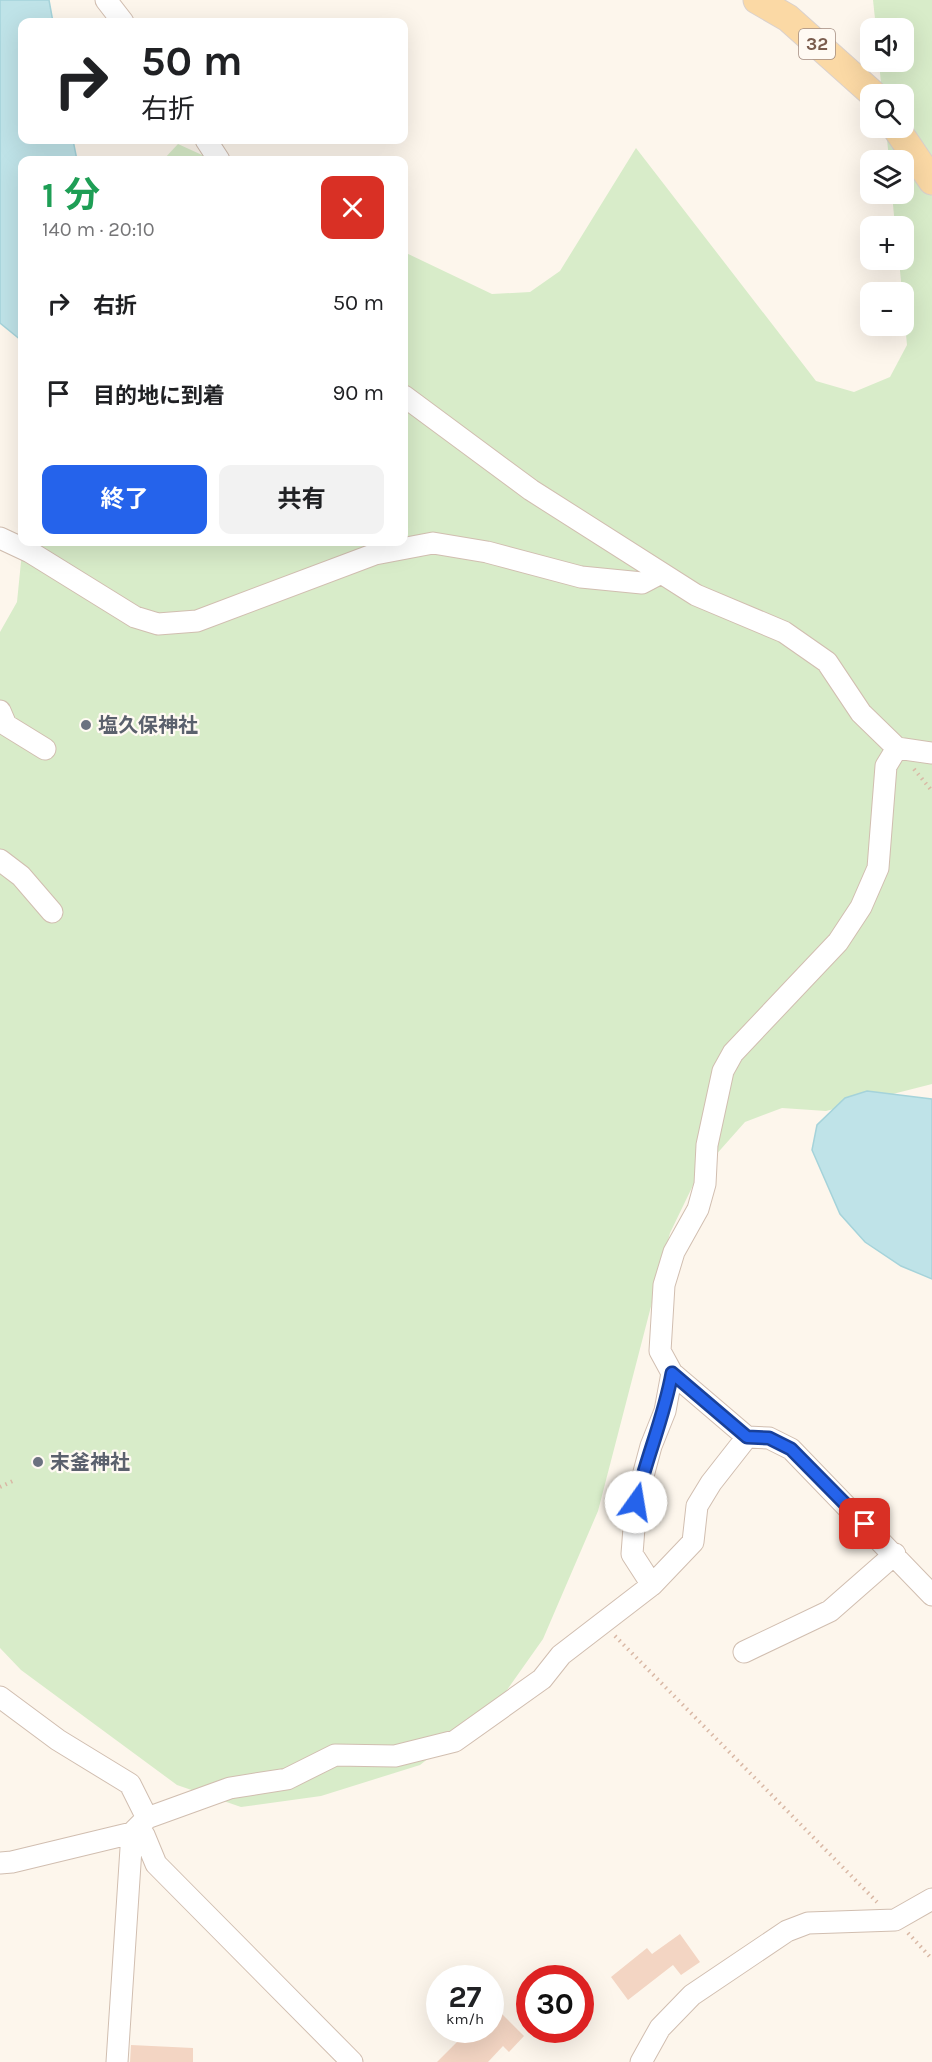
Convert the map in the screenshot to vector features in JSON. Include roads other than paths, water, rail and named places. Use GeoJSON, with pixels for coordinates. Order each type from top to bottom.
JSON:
{"type":"FeatureCollection","features":[{"type":"Feature","properties":{"kind":"main road","name":"32"},"geometry":{"type":"LineString","coordinates":[[757,0],[788,18],[862,84]]}},
{"type":"Feature","properties":{"kind":"main road"},"geometry":{"type":"LineString","coordinates":[[903,138],[932,181]]}},
{"type":"Feature","properties":{"kind":"street"},"geometry":{"type":"LineString","coordinates":[[106,0],[120,18]]}},
{"type":"Feature","properties":{"kind":"street"},"geometry":{"type":"LineString","coordinates":[[408,399],[531,490],[696,595],[784,632],[827,662],[861,713],[897,748],[932,753]]}},
{"type":"Feature","properties":{"kind":"street"},"geometry":{"type":"LineString","coordinates":[[0,538],[30,552],[135,617],[158,624],[197,621],[375,554],[434,543],[487,552],[580,577],[642,583],[662,573]]}},
{"type":"Feature","properties":{"kind":"street"},"geometry":{"type":"LineString","coordinates":[[0,711],[6,725],[45,749]]}},
{"type":"Feature","properties":{"kind":"street"},"geometry":{"type":"LineString","coordinates":[[897,748],[886,766],[878,868],[861,907],[838,942],[733,1053],[723,1071],[707,1145],[705,1184],[698,1209],[674,1252],[664,1285],[660,1352],[672,1373],[747,1437],[769,1438],[791,1449],[895,1554],[932,1595]]}},
{"type":"Feature","properties":{"kind":"street"},"geometry":{"type":"LineString","coordinates":[[0,860],[21,876],[52,912]]}},
{"type":"Feature","properties":{"kind":"street"},"geometry":{"type":"LineString","coordinates":[[652,1585],[632,1554],[636,1502],[651,1446],[665,1411],[672,1373]]}},
{"type":"Feature","properties":{"kind":"street"},"geometry":{"type":"LineString","coordinates":[[0,1863],[12,1862],[140,1825],[230,1788],[287,1779],[335,1755],[395,1756],[455,1741],[542,1679],[561,1655],[652,1585],[693,1542],[697,1506],[711,1483],[747,1437]]}},
{"type":"Feature","properties":{"kind":"street"},"geometry":{"type":"LineString","coordinates":[[744,1652],[830,1611],[895,1554]]}},
{"type":"Feature","properties":{"kind":"street"},"geometry":{"type":"LineString","coordinates":[[0,1697],[58,1740],[130,1784],[140,1825],[156,1864],[352,2062]]}},
{"type":"Feature","properties":{"kind":"street"},"geometry":{"type":"LineString","coordinates":[[117,2062],[140,1825]]}},
{"type":"Feature","properties":{"kind":"street"},"geometry":{"type":"LineString","coordinates":[[641,2062],[660,2028],[692,1995],[787,1931],[808,1923],[895,1920],[932,1899]]}},
{"type":"Feature","properties":{"kind":"water"},"geometry":{"type":"Polygon","coordinates":[[[0,0],[49,0],[52,18],[18,18],[18,144],[74,144],[76,156],[18,156],[18,338],[0,323],[0,0]]]}},
{"type":"Feature","properties":{"kind":"water"},"geometry":{"type":"Polygon","coordinates":[[[867,1091],[932,1099],[932,1279],[901,1266],[865,1242],[840,1214],[812,1150],[817,1125],[845,1098],[867,1091]]]}},
{"type":"Feature","properties":{"kind":"place","name":"塩久保神社"},"geometry":{"type":"Point","coordinates":[86,725]}},
{"type":"Feature","properties":{"kind":"place","name":"末釜神社"},"geometry":{"type":"Point","coordinates":[38,1462]}}]}
